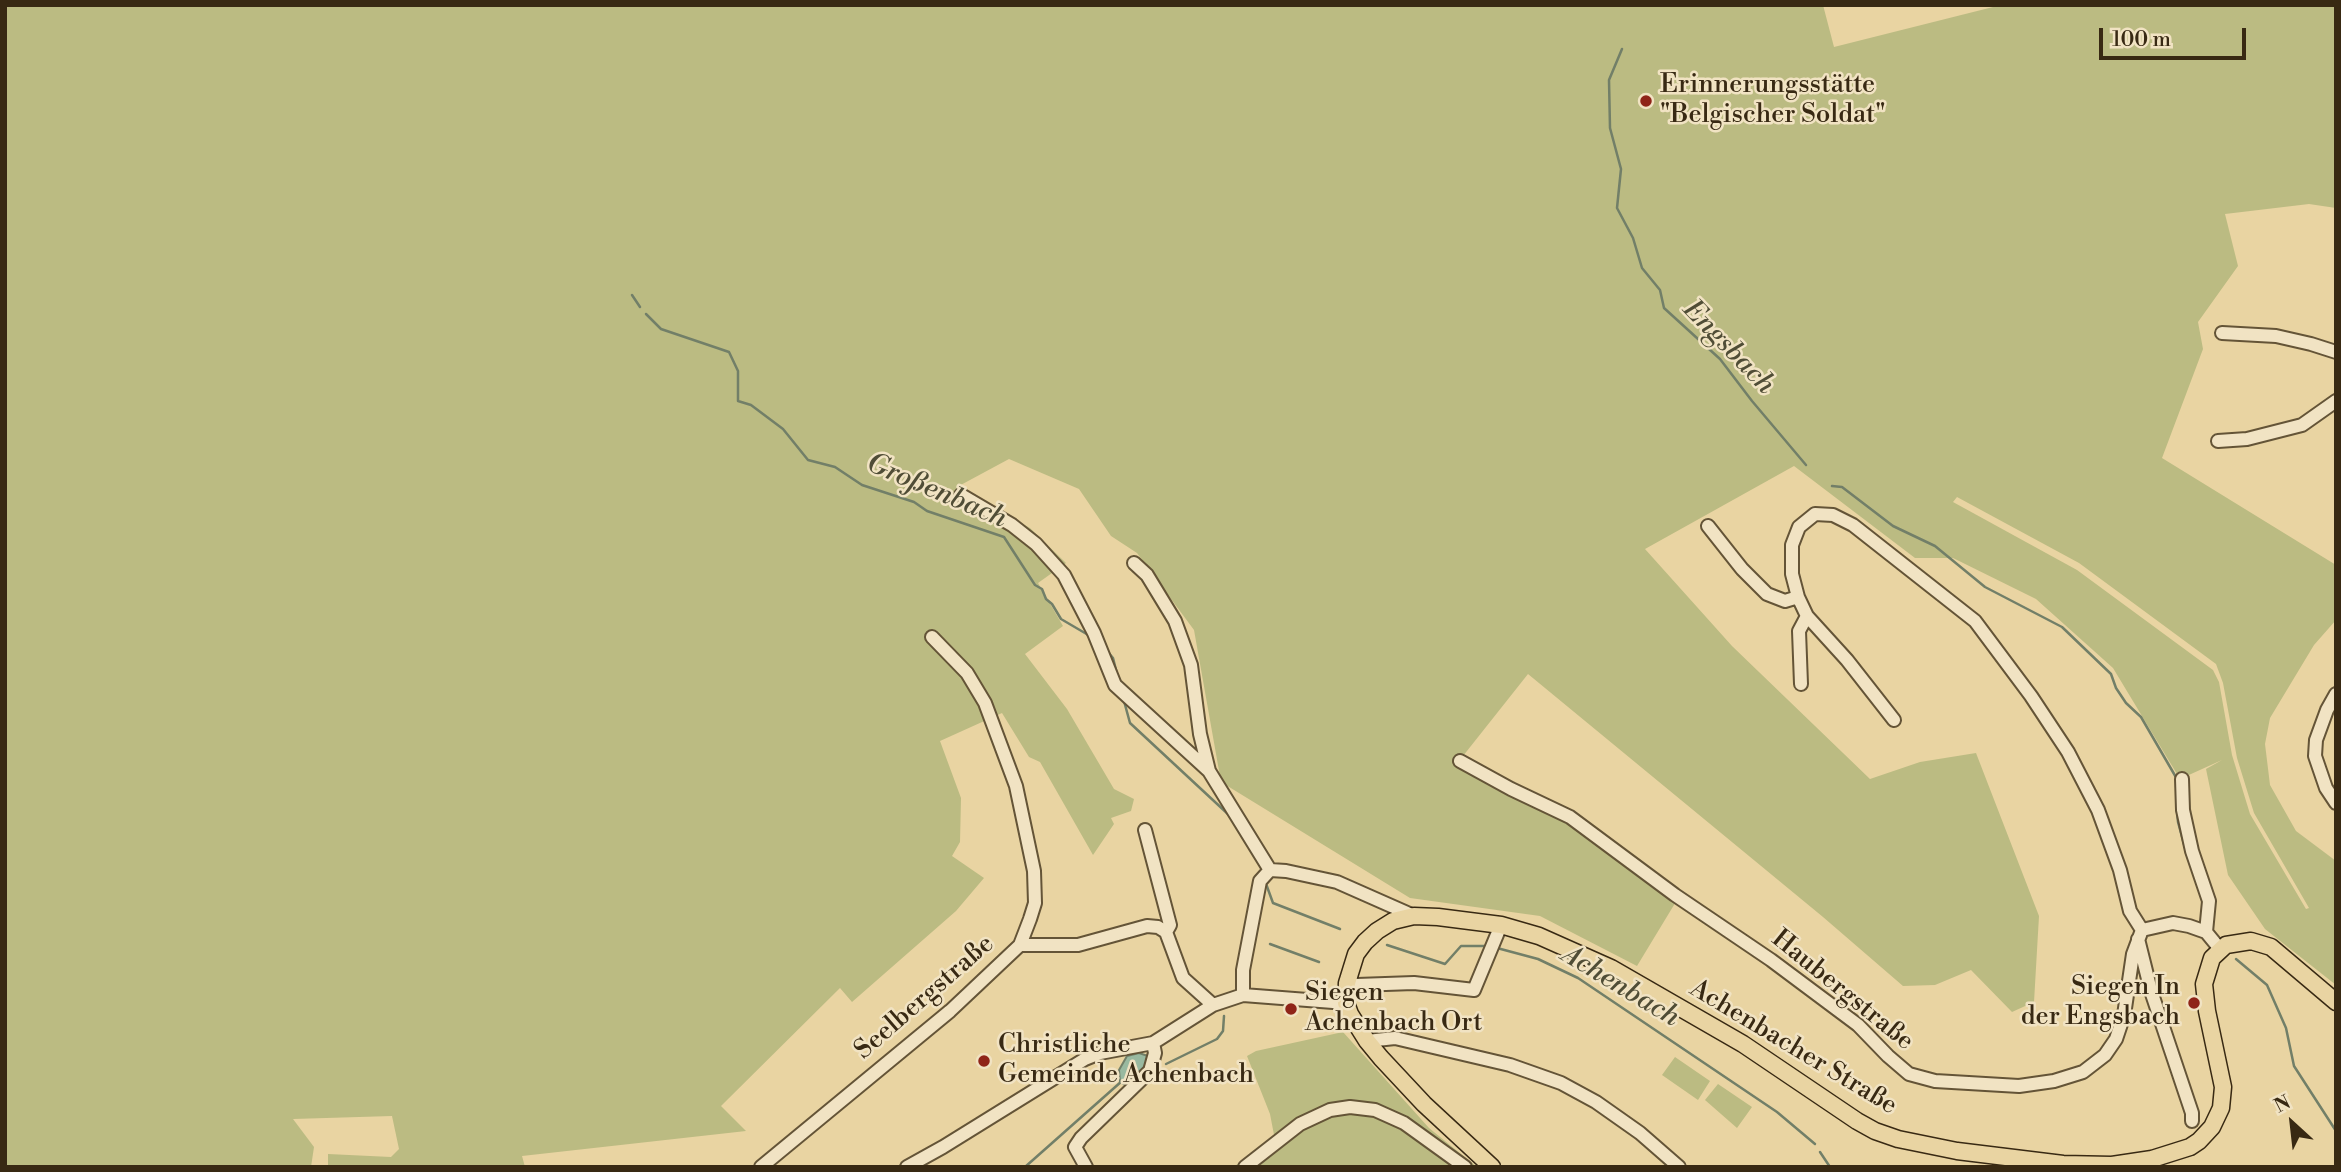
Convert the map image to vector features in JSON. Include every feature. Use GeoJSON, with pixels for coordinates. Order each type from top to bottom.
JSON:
{"type":"FeatureCollection","features":[{"type":"Feature","properties":{"kind":"main road","name":"Achenbacher Straße"},"geometry":{"type":"LineString","coordinates":[[1346,1003],[1347,983],[1356,954],[1377,931],[1393,921],[1414,916],[1501,925],[1539,936],[1611,968],[1742,1044],[1875,1131],[1898,1139],[1957,1151],[2035,1162],[2093,1166],[2152,1159],[2190,1147],[2206,1135],[2217,1119],[2223,1087],[2204,998],[2204,984],[2212,958],[2220,949]]}},
{"type":"Feature","properties":{"kind":"main road"},"geometry":{"type":"LineString","coordinates":[[2220,949],[2241,941],[2257,942],[2271,947],[2336,1002]]}},
{"type":"Feature","properties":{"kind":"main road"},"geometry":{"type":"LineString","coordinates":[[1346,1003],[1354,1022],[1367,1041],[1424,1104],[1492,1167]]}},
{"type":"Feature","properties":{"kind":"street"},"geometry":{"type":"LineString","coordinates":[[2222,333],[2276,336],[2336,352]]}},
{"type":"Feature","properties":{"kind":"street"},"geometry":{"type":"LineString","coordinates":[[2218,441],[2247,439],[2293,428],[2311,420],[2336,401]]}},
{"type":"Feature","properties":{"kind":"street"},"geometry":{"type":"LineString","coordinates":[[961,495],[1012,525],[1048,556],[1064,575],[1094,634],[1115,685],[1209,771],[1270,870]]}},
{"type":"Feature","properties":{"kind":"street"},"geometry":{"type":"LineString","coordinates":[[1894,720],[1847,660],[1807,616],[1798,597],[1792,574],[1792,545],[1799,527],[1815,514],[1833,515],[1853,525],[1975,621],[2031,696],[2068,752],[2098,810],[2120,870],[2130,911],[2140,934],[2151,991],[2192,1114],[2192,1121]]}},
{"type":"Feature","properties":{"kind":"street"},"geometry":{"type":"LineString","coordinates":[[1708,526],[1742,569],[1767,594],[1784,601],[1798,597]]}},
{"type":"Feature","properties":{"kind":"street"},"geometry":{"type":"LineString","coordinates":[[1134,563],[1147,575],[1175,621],[1191,665],[1200,734],[1209,771]]}},
{"type":"Feature","properties":{"kind":"street"},"geometry":{"type":"LineString","coordinates":[[1801,684],[1799,631],[1807,616]]}},
{"type":"Feature","properties":{"kind":"street","name":"Seelbergstraße"},"geometry":{"type":"LineString","coordinates":[[761,1167],[950,1011],[1020,945],[1035,903],[1034,871],[1016,786],[985,703],[967,673],[932,637]]}},
{"type":"Feature","properties":{"kind":"street"},"geometry":{"type":"LineString","coordinates":[[2336,694],[2326,710],[2316,740],[2315,756],[2326,788],[2336,803]]}},
{"type":"Feature","properties":{"kind":"street","name":"Haubergstraße"},"geometry":{"type":"LineString","coordinates":[[1460,761],[1570,817],[1675,895],[1772,960],[1858,1025],[1909,1074],[1936,1081],[2019,1086],[2054,1081],[2083,1072],[2105,1055],[2116,1039],[2124,1015],[2133,954],[2140,934]]}},
{"type":"Feature","properties":{"kind":"street"},"geometry":{"type":"LineString","coordinates":[[2182,779],[2183,810],[2209,901],[2206,932]]}},
{"type":"Feature","properties":{"kind":"street"},"geometry":{"type":"LineString","coordinates":[[1145,830],[1170,925],[1166,932]]}},
{"type":"Feature","properties":{"kind":"street"},"geometry":{"type":"LineString","coordinates":[[1270,870],[1337,882],[1414,916]]}},
{"type":"Feature","properties":{"kind":"street"},"geometry":{"type":"LineString","coordinates":[[1243,995],[1242,970],[1260,881],[1270,870]]}},
{"type":"Feature","properties":{"kind":"street"},"geometry":{"type":"LineString","coordinates":[[2140,934],[2173,923],[2206,932],[2220,949]]}},
{"type":"Feature","properties":{"kind":"street"},"geometry":{"type":"LineString","coordinates":[[1347,983],[1414,983],[1474,990],[1501,925]]}},
{"type":"Feature","properties":{"kind":"street"},"geometry":{"type":"LineString","coordinates":[[1020,945],[1078,944],[1147,926],[1158,927],[1166,932],[1183,978],[1213,1005]]}},
{"type":"Feature","properties":{"kind":"street"},"geometry":{"type":"LineString","coordinates":[[907,1167],[1086,1059],[1100,1053],[1153,1043],[1213,1005],[1243,995],[1346,1003]]}},
{"type":"Feature","properties":{"kind":"street"},"geometry":{"type":"LineString","coordinates":[[1367,1041],[1395,1038],[1510,1065],[1561,1083],[1618,1117],[1679,1167]]}},
{"type":"Feature","properties":{"kind":"street"},"geometry":{"type":"LineString","coordinates":[[1086,1167],[1075,1147],[1150,1071],[1155,1053],[1153,1043]]}},
{"type":"Feature","properties":{"kind":"street"},"geometry":{"type":"LineString","coordinates":[[1245,1167],[1300,1124],[1330,1110],[1350,1107],[1375,1111],[1404,1123],[1465,1167]]}},
{"type":"Feature","properties":{"kind":"shaded area"},"geometry":{"type":"Polygon","coordinates":[[[5,5],[1823,5],[1834,47],[2001,5],[2336,5],[2336,208],[2309,204],[2225,214],[2238,266],[2198,322],[2203,349],[2162,458],[2336,565],[2336,620],[2314,645],[2270,718],[2265,744],[2270,785],[2296,831],[2336,861],[2336,985],[2265,929],[2228,875],[2206,769],[2222,760],[2180,779],[2113,668],[2036,599],[1953,558],[1915,558],[1794,466],[1645,549],[1732,646],[1870,779],[1920,762],[1976,753],[2039,916],[2034,1002],[2012,1012],[1971,970],[1935,985],[1903,986],[1528,674],[1463,756],[1581,821],[1677,900],[1637,966],[1540,916],[1410,898],[1221,782],[1194,630],[1137,553],[1111,536],[1079,489],[1009,459],[957,487],[1030,528],[1066,563],[1038,583],[1063,626],[1025,654],[1067,709],[1114,789],[1134,799],[1131,811],[1111,818],[1114,824],[1093,855],[1040,762],[1029,757],[1002,713],[940,741],[961,798],[960,842],[952,856],[984,878],[956,911],[852,1002],[840,988],[721,1106],[746,1131],[522,1156],[525,1167],[328,1167],[328,1154],[391,1157],[399,1149],[392,1116],[293,1119],[314,1147],[311,1167],[5,1167],[5,5]],[[1957,497],[1953,502],[2077,570],[2213,670],[2219,682],[2232,755],[2250,814],[2306,909],[2309,908],[2254,813],[2237,758],[2223,683],[2216,664],[2079,563],[1957,497]]]}},
{"type":"Feature","properties":{"kind":"shaded area"},"geometry":{"type":"Polygon","coordinates":[[[1343,1032],[1429,1128],[1477,1167],[1233,1167],[1275,1140],[1270,1114],[1247,1056],[1256,1051],[1343,1032]]]}},
{"type":"Feature","properties":{"kind":"shaded area"},"geometry":{"type":"Polygon","coordinates":[[[1139,1053],[1148,1056],[1146,1065],[1125,1085],[1120,1082],[1119,1070],[1127,1056],[1139,1053]]]}},
{"type":"Feature","properties":{"kind":"shaded area"},"geometry":{"type":"Polygon","coordinates":[[[1675,1057],[1710,1081],[1698,1100],[1662,1075],[1675,1057]]]}},
{"type":"Feature","properties":{"kind":"shaded area"},"geometry":{"type":"Polygon","coordinates":[[[1718,1084],[1752,1107],[1737,1128],[1705,1100],[1718,1084]]]}},
{"type":"Feature","properties":{"kind":"waterway","name":"Engsbach"},"geometry":{"type":"LineString","coordinates":[[1622,49],[1609,80],[1610,128],[1621,169],[1617,208],[1633,238],[1642,268],[1660,290],[1664,308],[1720,359],[1806,465]]}},
{"type":"Feature","properties":{"kind":"waterway","name":"Großenbach"},"geometry":{"type":"LineString","coordinates":[[632,295],[640,307]]}},
{"type":"Feature","properties":{"kind":"waterway","name":"Großenbach"},"geometry":{"type":"LineString","coordinates":[[646,314],[661,329],[729,352],[738,371],[738,401],[751,405],[783,429],[808,460],[835,467],[862,485],[914,502],[927,511],[1004,537],[1061,619],[1090,636]]}},
{"type":"Feature","properties":{"kind":"waterway"},"geometry":{"type":"LineString","coordinates":[[1832,486],[1842,487],[1893,526],[1935,546],[1985,587],[2062,627],[2111,674],[2116,688],[2126,703],[2141,717],[2177,779]]}},
{"type":"Feature","properties":{"kind":"waterway","name":"Großenbach"},"geometry":{"type":"LineString","coordinates":[[1108,652],[1113,658],[1118,678]]}},
{"type":"Feature","properties":{"kind":"waterway","name":"Großenbach"},"geometry":{"type":"LineString","coordinates":[[1124,701],[1130,723],[1229,815]]}},
{"type":"Feature","properties":{"kind":"waterway","name":"Engsbach"},"geometry":{"type":"LineString","coordinates":[[2177,811],[2185,848]]}},
{"type":"Feature","properties":{"kind":"waterway","name":"Großenbach"},"geometry":{"type":"LineString","coordinates":[[1265,881],[1273,903],[1340,929]]}},
{"type":"Feature","properties":{"kind":"waterway","name":"Achenbach"},"geometry":{"type":"LineString","coordinates":[[1270,944],[1319,962]]}},
{"type":"Feature","properties":{"kind":"waterway","name":"Achenbach"},"geometry":{"type":"LineString","coordinates":[[1387,945],[1445,964],[1461,946],[1488,946]]}},
{"type":"Feature","properties":{"kind":"waterway","name":"Achenbach"},"geometry":{"type":"LineString","coordinates":[[1497,948],[1538,959],[1578,978],[1777,1112],[1815,1144]]}},
{"type":"Feature","properties":{"kind":"waterway","name":"Engsbach"},"geometry":{"type":"LineString","coordinates":[[2236,959],[2267,985],[2286,1028],[2294,1066],[2336,1131]]}},
{"type":"Feature","properties":{"kind":"waterway","name":"Achenbach"},"geometry":{"type":"LineString","coordinates":[[1166,1064],[1217,1039],[1223,1031],[1224,1016]]}},
{"type":"Feature","properties":{"kind":"waterway","name":"Achenbach"},"geometry":{"type":"LineString","coordinates":[[1025,1167],[1122,1081]]}},
{"type":"Feature","properties":{"kind":"waterway","name":"Achenbach"},"geometry":{"type":"LineString","coordinates":[[1820,1152],[1830,1167]]}},
{"type":"Feature","properties":{"kind":"place","name":"Erinnerungsstätte \"Belgischer Soldat\""},"geometry":{"type":"Point","coordinates":[1646,101]}},
{"type":"Feature","properties":{"kind":"place","name":"Siegen In der Engsbach"},"geometry":{"type":"Point","coordinates":[2194,1003]}},
{"type":"Feature","properties":{"kind":"place","name":"Siegen Achenbach Ort"},"geometry":{"type":"Point","coordinates":[1291,1009]}},
{"type":"Feature","properties":{"kind":"place","name":"Christliche Gemeinde Achenbach"},"geometry":{"type":"Point","coordinates":[984,1061]}}]}
